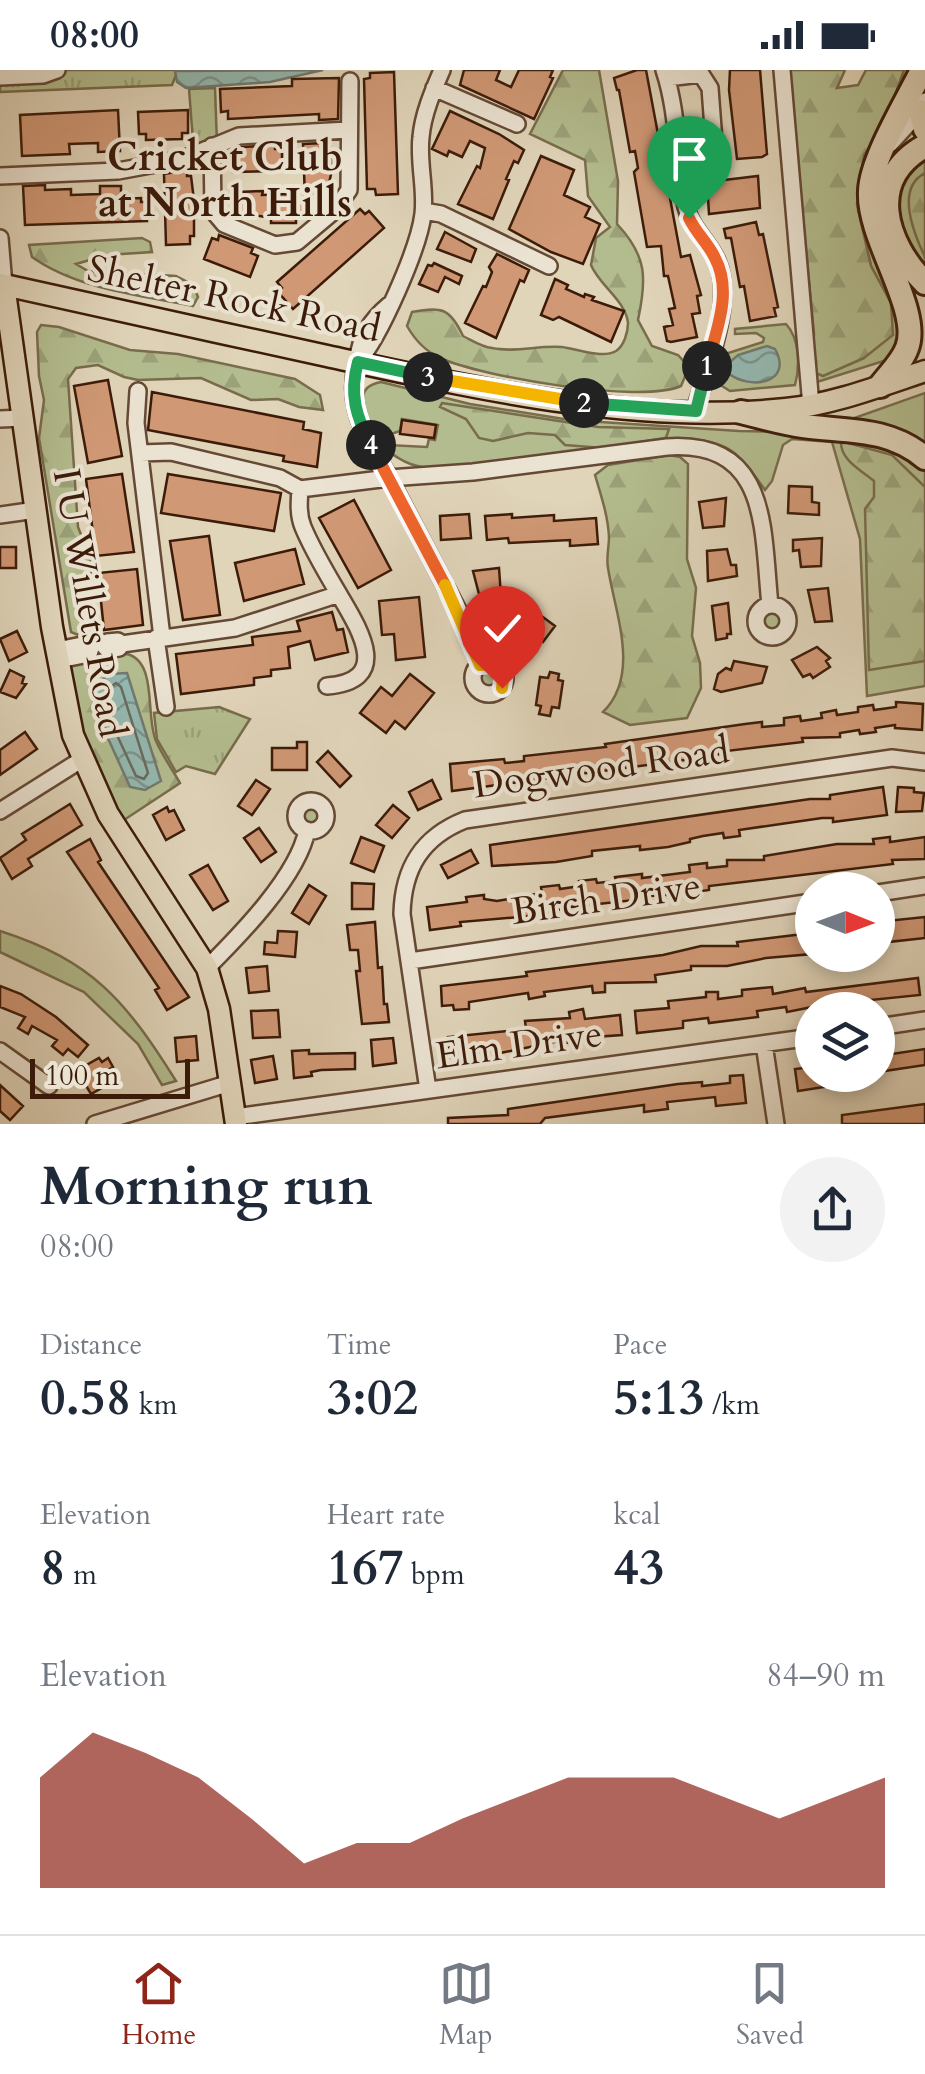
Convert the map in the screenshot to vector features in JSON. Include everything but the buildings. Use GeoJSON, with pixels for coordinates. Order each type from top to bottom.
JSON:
{"type":"FeatureCollection","features":[{"type":"Feature","properties":{"kind":"highway"},"geometry":{"type":"LineString","coordinates":[[880,386],[903,356],[910,334],[907,315],[870,212],[871,180],[922,70]]}},
{"type":"Feature","properties":{"kind":"highway"},"geometry":{"type":"LineString","coordinates":[[925,146],[911,154],[894,174],[886,208],[898,245],[925,283]]}},
{"type":"Feature","properties":{"kind":"highway"},"geometry":{"type":"LineString","coordinates":[[740,412],[802,426],[878,433],[925,458]]}},
{"type":"Feature","properties":{"kind":"main road","name":"Shelter Rock Road"},"geometry":{"type":"LineString","coordinates":[[2,285],[543,398],[740,412],[811,406],[925,370]]}},
{"type":"Feature","properties":{"kind":"main road","name":"I U Willets Road"},"geometry":{"type":"LineString","coordinates":[[2,285],[73,735],[108,814],[207,968],[219,1008],[235,1120]]}},
{"type":"Feature","properties":{"kind":"street"},"geometry":{"type":"LineString","coordinates":[[0,77],[43,75],[56,70]]}},
{"type":"Feature","properties":{"kind":"street"},"geometry":{"type":"LineString","coordinates":[[442,70],[420,136],[424,211],[420,232],[390,305],[374,318],[360,344],[354,408],[459,612],[480,665]]}},
{"type":"Feature","properties":{"kind":"street"},"geometry":{"type":"LineString","coordinates":[[782,70],[811,406]]}},
{"type":"Feature","properties":{"kind":"street"},"geometry":{"type":"LineString","coordinates":[[680,164],[715,155],[710,88],[701,74],[666,74],[680,164],[689,218],[717,261],[723,297],[696,411]]}},
{"type":"Feature","properties":{"kind":"street"},"geometry":{"type":"LineString","coordinates":[[212,146],[213,211],[224,224],[275,245],[297,242],[334,211],[349,190],[350,81]]}},
{"type":"Feature","properties":{"kind":"street"},"geometry":{"type":"LineString","coordinates":[[434,88],[517,124]]}},
{"type":"Feature","properties":{"kind":"street"},"geometry":{"type":"LineString","coordinates":[[883,150],[924,112]]}},
{"type":"Feature","properties":{"kind":"street"},"geometry":{"type":"LineString","coordinates":[[0,176],[118,171],[182,159],[239,136],[348,130]]}},
{"type":"Feature","properties":{"kind":"street"},"geometry":{"type":"LineString","coordinates":[[182,159],[204,165],[212,172]]}},
{"type":"Feature","properties":{"kind":"street"},"geometry":{"type":"LineString","coordinates":[[424,211],[441,214],[549,266]]}},
{"type":"Feature","properties":{"kind":"street","name":"I U Willets Road"},"geometry":{"type":"LineString","coordinates":[[0,238],[2,285]]}},
{"type":"Feature","properties":{"kind":"street"},"geometry":{"type":"LineString","coordinates":[[138,390],[135,409],[166,708]]}},
{"type":"Feature","properties":{"kind":"street"},"geometry":{"type":"LineString","coordinates":[[0,420],[23,418]]}},
{"type":"Feature","properties":{"kind":"street"},"geometry":{"type":"LineString","coordinates":[[140,453],[171,452],[280,478],[300,489],[693,445],[712,449],[731,460],[746,476],[756,496],[770,605]]}},
{"type":"Feature","properties":{"kind":"street"},"geometry":{"type":"LineString","coordinates":[[300,489],[301,522],[363,632],[367,655],[357,677],[348,684],[326,686]]}},
{"type":"Feature","properties":{"kind":"street"},"geometry":{"type":"LineString","coordinates":[[0,515],[36,510]]}},
{"type":"Feature","properties":{"kind":"street"},"geometry":{"type":"LineString","coordinates":[[58,655],[89,654],[98,647],[108,650],[122,644],[235,628],[339,594]]}},
{"type":"Feature","properties":{"kind":"street","name":"Dogwood Road"},"geometry":{"type":"LineString","coordinates":[[428,1090],[402,914],[409,867],[424,844],[455,824],[892,758],[925,762]]}},
{"type":"Feature","properties":{"kind":"street"},"geometry":{"type":"LineString","coordinates":[[0,811],[81,760]]}},
{"type":"Feature","properties":{"kind":"street"},"geometry":{"type":"LineString","coordinates":[[207,968],[269,897],[300,852],[307,830]]}},
{"type":"Feature","properties":{"kind":"street"},"geometry":{"type":"LineString","coordinates":[[895,890],[925,886]]}},
{"type":"Feature","properties":{"kind":"street","name":"Birch Drive"},"geometry":{"type":"LineString","coordinates":[[410,961],[795,904]]}},
{"type":"Feature","properties":{"kind":"street"},"geometry":{"type":"LineString","coordinates":[[895,1024],[925,1020]]}},
{"type":"Feature","properties":{"kind":"street","name":"Elm Drive"},"geometry":{"type":"LineString","coordinates":[[235,1120],[795,1039]]}},
{"type":"Feature","properties":{"kind":"street"},"geometry":{"type":"LineString","coordinates":[[764,1044],[776,1124]]}},
{"type":"Feature","properties":{"kind":"street"},"geometry":{"type":"LineString","coordinates":[[0,1051],[50,1086]]}},
{"type":"Feature","properties":{"kind":"street"},"geometry":{"type":"LineString","coordinates":[[95,1124],[230,1083]]}},
{"type":"Feature","properties":{"kind":"green space"},"geometry":{"type":"Polygon","coordinates":[[[0,70],[178,70],[172,85],[0,92],[0,70]]]}},
{"type":"Feature","properties":{"kind":"green space"},"geometry":{"type":"Polygon","coordinates":[[[563,70],[599,70],[618,181],[617,224],[634,247],[642,268],[638,320],[652,346],[678,355],[689,367],[681,386],[661,391],[598,390],[490,373],[435,355],[421,345],[407,326],[412,312],[430,309],[444,311],[463,336],[488,347],[562,347],[604,354],[621,346],[627,330],[626,315],[591,265],[596,238],[610,227],[588,196],[585,160],[530,134],[563,70]]]}},
{"type":"Feature","properties":{"kind":"green space"},"geometry":{"type":"Polygon","coordinates":[[[789,70],[845,70],[837,88],[858,85],[866,70],[904,70],[884,125],[864,155],[857,205],[871,266],[891,303],[893,335],[864,358],[823,376],[811,371],[814,334],[789,70]]]}},
{"type":"Feature","properties":{"kind":"green space"},"geometry":{"type":"Polygon","coordinates":[[[904,70],[915,70],[871,156],[904,332],[890,359],[817,382],[811,371],[823,376],[864,358],[891,303],[871,266],[857,205],[864,155],[884,125],[904,70]]]}},
{"type":"Feature","properties":{"kind":"green space"},"geometry":{"type":"Polygon","coordinates":[[[215,88],[217,144],[194,154],[189,89],[215,88]]]}},
{"type":"Feature","properties":{"kind":"green space"},"geometry":{"type":"Polygon","coordinates":[[[925,154],[925,268],[900,230],[894,208],[899,186],[925,154]]]}},
{"type":"Feature","properties":{"kind":"green space"},"geometry":{"type":"Polygon","coordinates":[[[925,173],[925,257],[912,224],[909,200],[916,180],[925,173]]]}},
{"type":"Feature","properties":{"kind":"green space"},"geometry":{"type":"Polygon","coordinates":[[[142,238],[150,242],[152,252],[107,255],[76,264],[88,271],[176,276],[193,285],[198,297],[193,306],[69,277],[32,257],[29,245],[142,238]]]}},
{"type":"Feature","properties":{"kind":"green space"},"geometry":{"type":"Polygon","coordinates":[[[786,324],[798,353],[795,385],[730,391],[722,386],[717,368],[722,355],[763,342],[764,338],[756,333],[735,334],[735,329],[786,324]]]}},
{"type":"Feature","properties":{"kind":"green space"},"geometry":{"type":"Polygon","coordinates":[[[41,325],[130,350],[178,354],[295,379],[320,395],[323,410],[278,399],[251,400],[201,378],[138,380],[98,365],[76,368],[68,379],[78,527],[91,560],[90,619],[78,635],[71,632],[39,438],[44,400],[37,332],[41,325]]]}},
{"type":"Feature","properties":{"kind":"green space"},"geometry":{"type":"Polygon","coordinates":[[[381,382],[470,404],[570,420],[829,433],[887,443],[925,467],[925,686],[867,696],[860,539],[832,442],[792,439],[783,445],[772,481],[765,490],[735,453],[690,439],[437,469],[417,466],[387,450],[388,445],[427,447],[429,439],[435,440],[438,425],[402,419],[400,431],[379,438],[366,414],[363,398],[371,385],[381,382]]]}},
{"type":"Feature","properties":{"kind":"green space"},"geometry":{"type":"Polygon","coordinates":[[[925,393],[925,451],[843,422],[925,393]]]}},
{"type":"Feature","properties":{"kind":"green space"},"geometry":{"type":"Polygon","coordinates":[[[442,403],[598,427],[669,429],[666,438],[603,448],[565,445],[555,435],[528,433],[493,441],[479,438],[466,419],[440,407],[442,403]]]}},
{"type":"Feature","properties":{"kind":"green space"},"geometry":{"type":"Polygon","coordinates":[[[841,441],[892,455],[925,487],[925,661],[869,670],[865,509],[874,497],[874,481],[848,459],[841,441]]]}},
{"type":"Feature","properties":{"kind":"green space"},"geometry":{"type":"Polygon","coordinates":[[[669,455],[688,464],[687,559],[696,588],[692,636],[700,663],[701,688],[687,718],[630,725],[603,712],[621,680],[623,662],[620,624],[607,564],[607,521],[595,475],[608,465],[669,455]]]}},
{"type":"Feature","properties":{"kind":"green space"},"geometry":{"type":"Polygon","coordinates":[[[772,605],[783,610],[788,621],[783,632],[772,637],[761,632],[756,621],[761,610],[772,605]]]}},
{"type":"Feature","properties":{"kind":"green space"},"geometry":{"type":"Polygon","coordinates":[[[127,654],[143,667],[156,741],[180,783],[121,822],[80,727],[67,662],[127,654]]]}},
{"type":"Feature","properties":{"kind":"green space"},"geometry":{"type":"Polygon","coordinates":[[[489,662],[500,667],[505,678],[500,689],[489,694],[478,689],[473,678],[478,667],[489,662]]]}},
{"type":"Feature","properties":{"kind":"green space"},"geometry":{"type":"Polygon","coordinates":[[[219,707],[250,719],[215,774],[186,766],[176,772],[157,739],[154,713],[219,707]]]}},
{"type":"Feature","properties":{"kind":"green space"},"geometry":{"type":"Polygon","coordinates":[[[311,801],[322,805],[326,816],[322,827],[311,831],[300,827],[296,816],[300,805],[311,801]]]}},
{"type":"Feature","properties":{"kind":"green space"},"geometry":{"type":"Polygon","coordinates":[[[0,931],[60,956],[104,987],[140,1028],[176,1081],[162,1085],[138,1044],[84,992],[0,952],[0,931]]]}},
{"type":"Feature","properties":{"kind":"water"},"geometry":{"type":"Polygon","coordinates":[[[323,70],[270,82],[186,88],[177,82],[175,71],[323,70]]]}},
{"type":"Feature","properties":{"kind":"water"},"geometry":{"type":"Polygon","coordinates":[[[767,346],[775,349],[779,370],[767,381],[747,382],[728,373],[730,362],[738,355],[767,346]]]}},
{"type":"Feature","properties":{"kind":"water"},"geometry":{"type":"Polygon","coordinates":[[[127,673],[161,781],[145,790],[130,787],[107,736],[94,687],[109,674],[127,673]]]}},
{"type":"Feature","properties":{"kind":"district","name":"Cricket Club at North Hills"},"geometry":{"type":"Point","coordinates":[225,180]}},
{"type":"Feature","properties":{"kind":"route"},"geometry":{"type":"LineString","coordinates":[[502,688],[504,672],[491,662],[480,665],[455,604],[362,429],[354,408],[358,362],[543,398],[647,410],[696,411],[723,297],[717,261],[689,218]]}}]}
